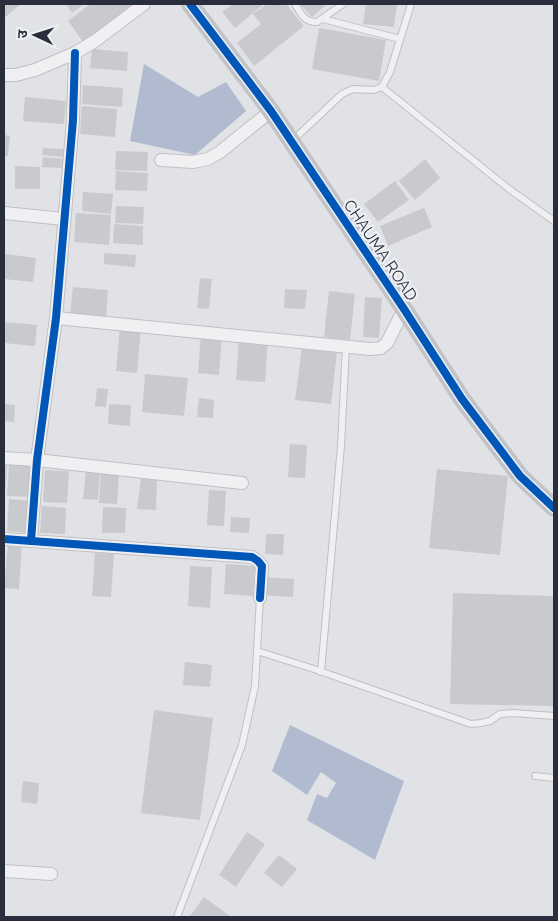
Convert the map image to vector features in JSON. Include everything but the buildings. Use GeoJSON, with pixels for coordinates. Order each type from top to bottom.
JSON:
{"type":"FeatureCollection","features":[{"type":"Feature","properties":{"kind":"street"},"geometry":{"type":"LineString","coordinates":[[4,76],[35,70],[75,53],[95,41],[144,4]]}},
{"type":"Feature","properties":{"kind":"street","name":"CHAUMA ROAD"},"geometry":{"type":"LineString","coordinates":[[190,4],[271,111],[457,391],[520,476],[554,508]]}},
{"type":"Feature","properties":{"kind":"street"},"geometry":{"type":"LineString","coordinates":[[31,541],[37,460],[56,318],[73,120],[75,53]]}},
{"type":"Feature","properties":{"kind":"street"},"geometry":{"type":"LineString","coordinates":[[161,160],[193,162],[208,159],[220,152],[271,111]]}},
{"type":"Feature","properties":{"kind":"street"},"geometry":{"type":"LineString","coordinates":[[4,213],[64,219]]}},
{"type":"Feature","properties":{"kind":"street"},"geometry":{"type":"LineString","coordinates":[[56,318],[370,349],[381,348],[387,343],[404,309]]}},
{"type":"Feature","properties":{"kind":"street"},"geometry":{"type":"LineString","coordinates":[[4,458],[242,483]]}},
{"type":"Feature","properties":{"kind":"street"},"geometry":{"type":"LineString","coordinates":[[4,539],[252,557],[262,566],[260,598]]}},
{"type":"Feature","properties":{"kind":"street"},"geometry":{"type":"LineString","coordinates":[[4,871],[51,874]]}},
{"type":"Feature","properties":{"kind":"lane"},"geometry":{"type":"LineString","coordinates":[[295,4],[305,19],[312,22],[318,22],[343,4]]}},
{"type":"Feature","properties":{"kind":"lane"},"geometry":{"type":"LineString","coordinates":[[292,142],[342,94],[352,89],[374,90],[382,87],[390,72],[411,4]]}},
{"type":"Feature","properties":{"kind":"lane"},"geometry":{"type":"LineString","coordinates":[[323,19],[400,39]]}},
{"type":"Feature","properties":{"kind":"lane"},"geometry":{"type":"LineString","coordinates":[[382,87],[509,189],[554,221]]}},
{"type":"Feature","properties":{"kind":"lane"},"geometry":{"type":"LineString","coordinates":[[321,672],[341,446],[346,346]]}},
{"type":"Feature","properties":{"kind":"lane"},"geometry":{"type":"LineString","coordinates":[[177,917],[242,745],[255,686],[260,598]]}},
{"type":"Feature","properties":{"kind":"lane"},"geometry":{"type":"LineString","coordinates":[[257,651],[471,724],[481,724],[500,714],[554,716]]}},
{"type":"Feature","properties":{"kind":"lane"},"geometry":{"type":"LineString","coordinates":[[535,776],[554,778]]}},
{"type":"Feature","properties":{"kind":"water"},"geometry":{"type":"Polygon","coordinates":[[[144,64],[198,97],[226,82],[246,111],[195,155],[130,141],[144,64]]]}},
{"type":"Feature","properties":{"kind":"water"},"geometry":{"type":"Polygon","coordinates":[[[290,725],[404,781],[375,860],[307,820],[317,794],[327,798],[336,783],[321,772],[307,795],[272,771],[290,725]]]}},
{"type":"Feature","properties":{"kind":"cycle path"},"geometry":{"type":"LineString","coordinates":[[190,4],[271,111],[462,399],[520,476],[554,508]]}},
{"type":"Feature","properties":{"kind":"cycle path"},"geometry":{"type":"LineString","coordinates":[[31,541],[37,460],[56,318],[73,120],[75,53]]}},
{"type":"Feature","properties":{"kind":"cycle path"},"geometry":{"type":"LineString","coordinates":[[4,539],[252,557],[262,566],[260,598]]}}]}
